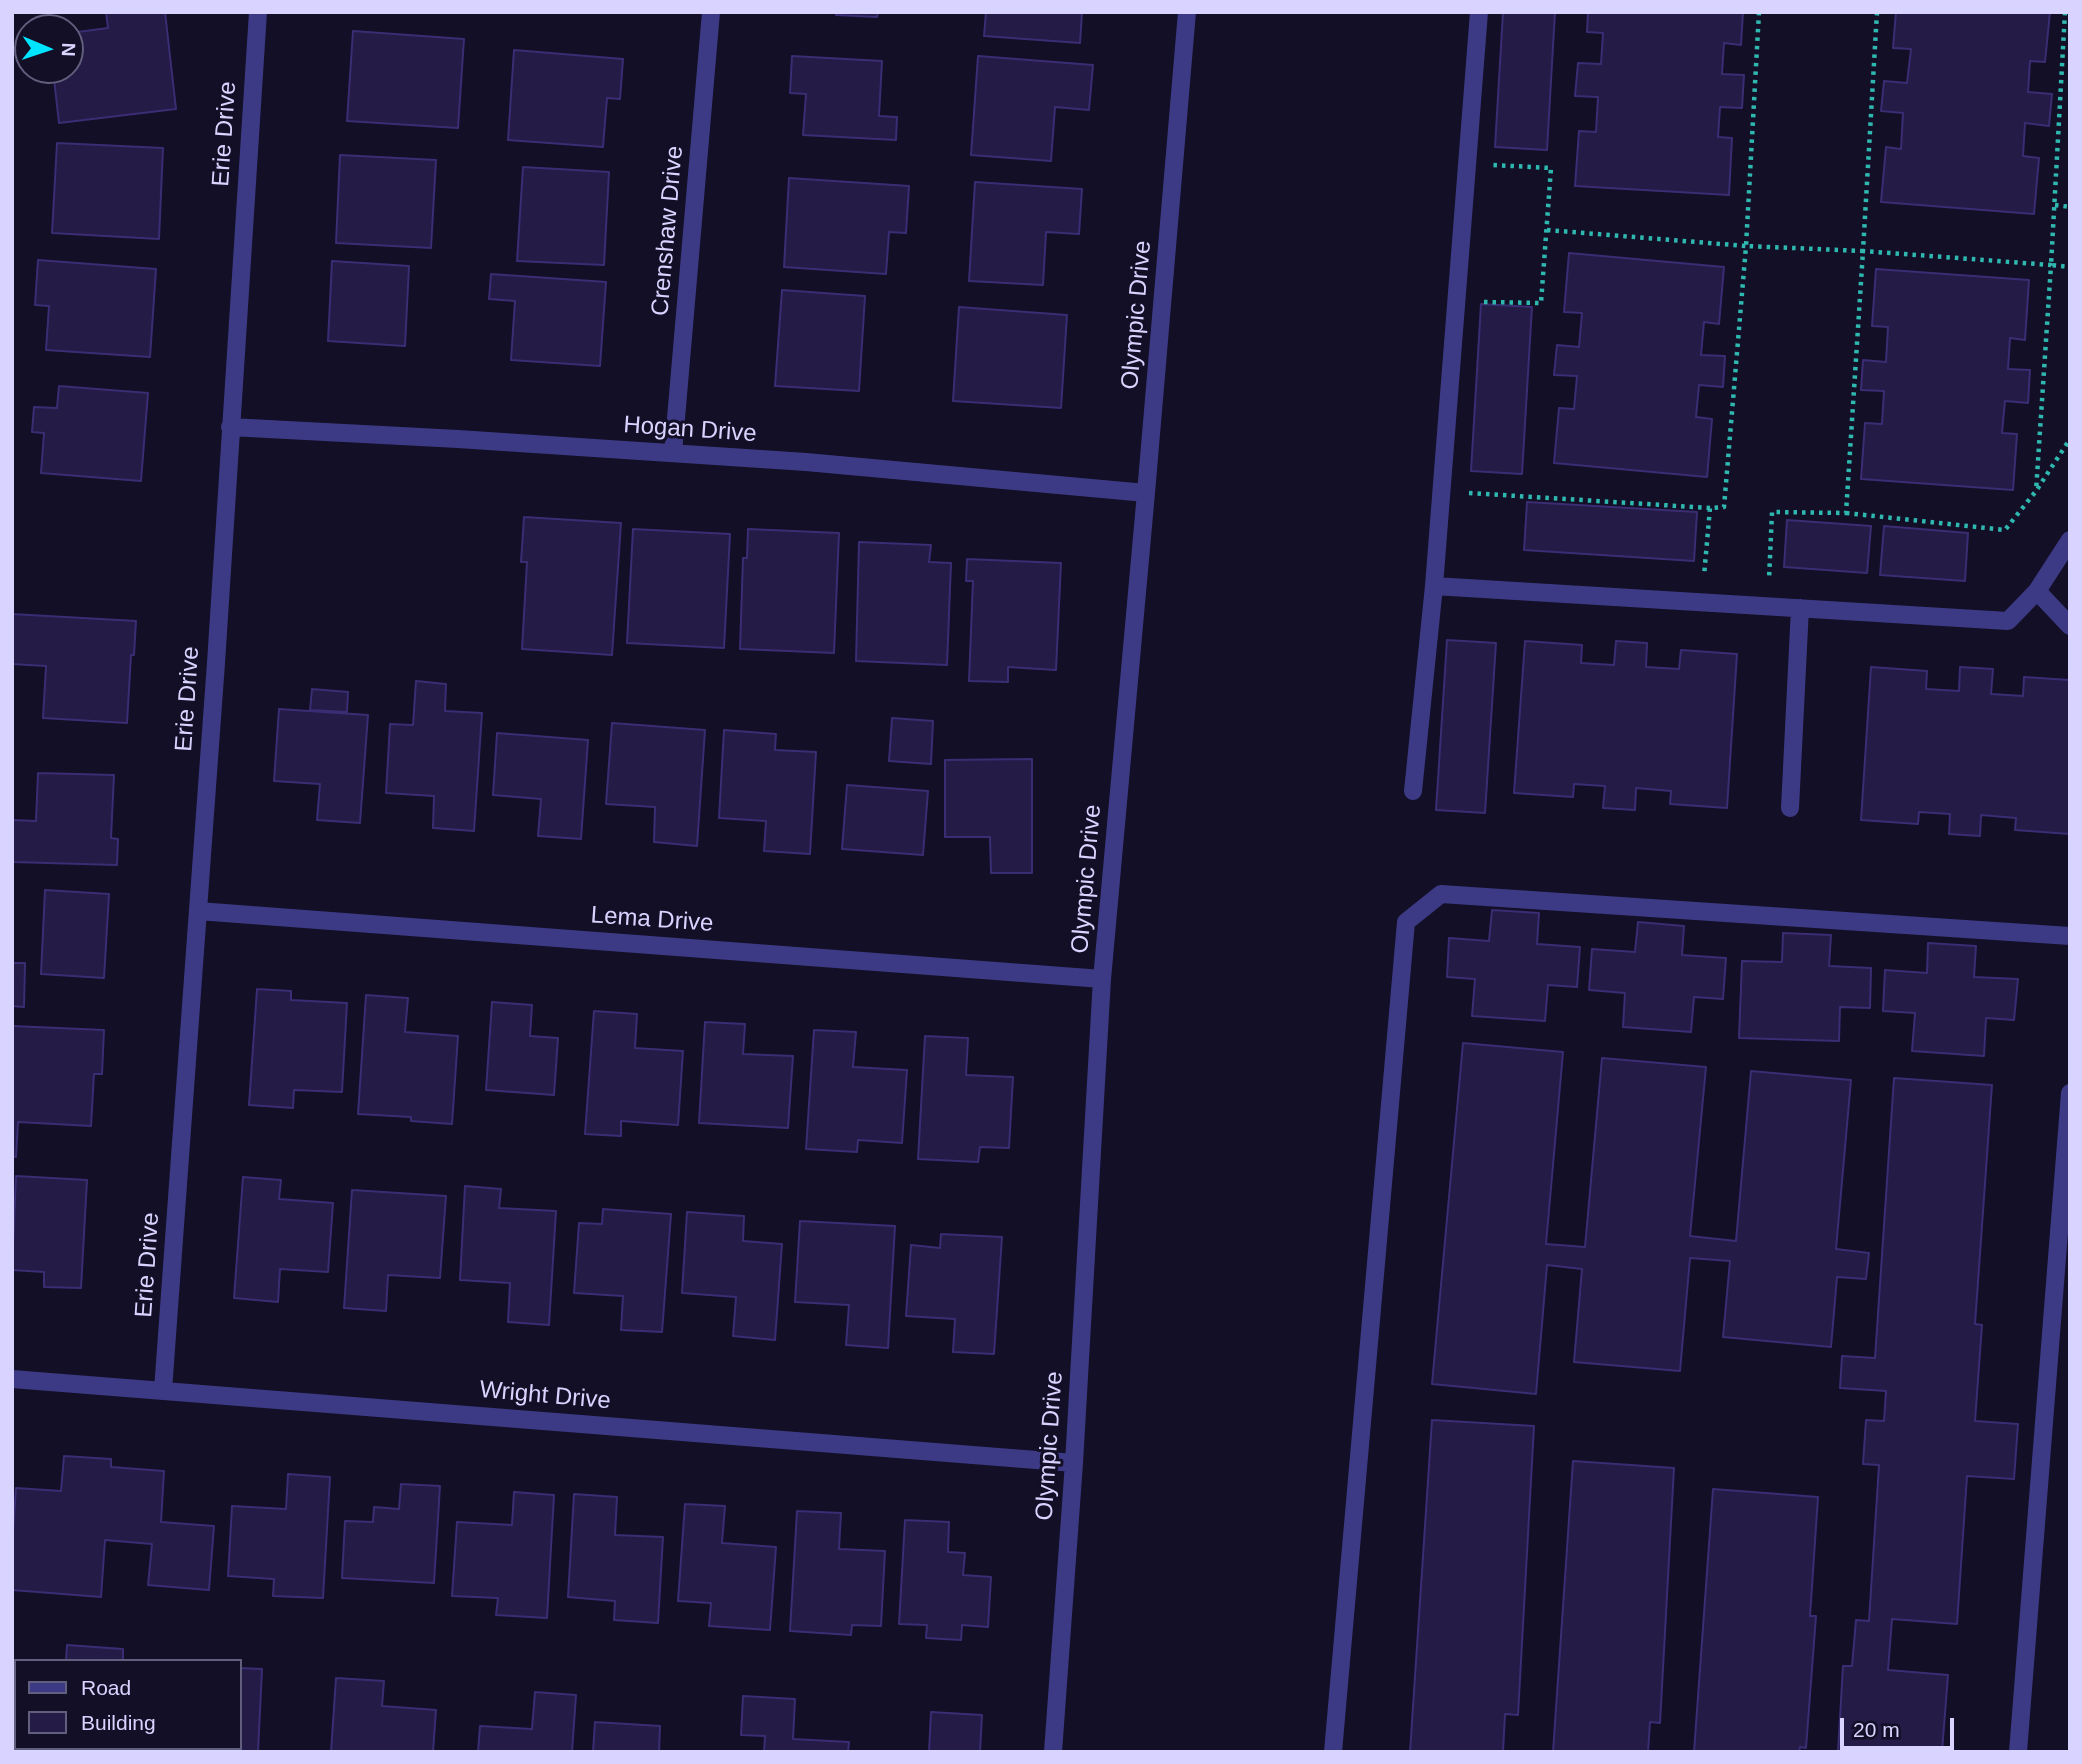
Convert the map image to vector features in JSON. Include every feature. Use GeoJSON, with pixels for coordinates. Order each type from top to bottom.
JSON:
{"type":"FeatureCollection","features":[{"type":"Feature","properties":{"kind":"street","name":"Erie Drive"},"geometry":{"type":"LineString","coordinates":[[163,1390],[258,12]]}},
{"type":"Feature","properties":{"kind":"street","name":"Crenshaw Drive"},"geometry":{"type":"LineString","coordinates":[[673,453],[711,12]]}},
{"type":"Feature","properties":{"kind":"street","name":"Olympic Drive"},"geometry":{"type":"LineString","coordinates":[[1053,1752],[1102,979],[1186,12]]}},
{"type":"Feature","properties":{"kind":"street"},"geometry":{"type":"LineString","coordinates":[[1413,791],[1434,586],[1479,12]]}},
{"type":"Feature","properties":{"kind":"street","name":"Hogan Drive"},"geometry":{"type":"LineString","coordinates":[[230,427],[673,453],[1146,493]]}},
{"type":"Feature","properties":{"kind":"street"},"geometry":{"type":"LineString","coordinates":[[1434,586],[2008,621],[2037,591],[2070,540]]}},
{"type":"Feature","properties":{"kind":"street"},"geometry":{"type":"LineString","coordinates":[[2037,591],[2070,626]]}},
{"type":"Feature","properties":{"kind":"street"},"geometry":{"type":"LineString","coordinates":[[1790,808],[1800,608]]}},
{"type":"Feature","properties":{"kind":"street"},"geometry":{"type":"LineString","coordinates":[[1333,1752],[1406,922],[1441,894],[2070,936]]}},
{"type":"Feature","properties":{"kind":"street","name":"Lema Drive"},"geometry":{"type":"LineString","coordinates":[[198,911],[1102,979]]}},
{"type":"Feature","properties":{"kind":"street"},"geometry":{"type":"LineString","coordinates":[[2018,1752],[2070,1093]]}},
{"type":"Feature","properties":{"kind":"street","name":"Wright Drive"},"geometry":{"type":"LineString","coordinates":[[12,1379],[1073,1464]]}},
{"type":"Feature","properties":{"kind":"path"},"geometry":{"type":"LineString","coordinates":[[1441,491],[1724,507],[1746,246],[1759,12]]}},
{"type":"Feature","properties":{"kind":"path"},"geometry":{"type":"LineString","coordinates":[[1846,513],[1877,12]]}},
{"type":"Feature","properties":{"kind":"path"},"geometry":{"type":"LineString","coordinates":[[2036,491],[2052,265],[2065,12]]}},
{"type":"Feature","properties":{"kind":"path"},"geometry":{"type":"LineString","coordinates":[[1456,301],[1541,303],[1547,230],[1551,168],[1467,164]]}},
{"type":"Feature","properties":{"kind":"path"},"geometry":{"type":"LineString","coordinates":[[2055,205],[2070,207]]}},
{"type":"Feature","properties":{"kind":"path"},"geometry":{"type":"LineString","coordinates":[[1547,230],[2070,267]]}},
{"type":"Feature","properties":{"kind":"path"},"geometry":{"type":"LineString","coordinates":[[1768,606],[1772,512],[1846,513],[2005,530],[2036,491],[2070,439]]}},
{"type":"Feature","properties":{"kind":"path"},"geometry":{"type":"LineString","coordinates":[[1701,602],[1710,508]]}},
{"type":"Feature","properties":{"kind":"building"},"geometry":{"type":"Polygon","coordinates":[[[106,12],[165,12],[176,109],[59,123],[55,84],[84,84],[84,31],[108,28],[106,12]]]}},
{"type":"Feature","properties":{"kind":"building"},"geometry":{"type":"Polygon","coordinates":[[[836,12],[878,12],[877,17],[836,15],[836,12]]]}},
{"type":"Feature","properties":{"kind":"building"},"geometry":{"type":"Polygon","coordinates":[[[986,12],[1082,12],[1080,43],[984,36],[986,12]]]}},
{"type":"Feature","properties":{"kind":"building"},"geometry":{"type":"Polygon","coordinates":[[[1503,12],[1555,12],[1547,150],[1495,147],[1503,12]]]}},
{"type":"Feature","properties":{"kind":"building"},"geometry":{"type":"Polygon","coordinates":[[[1588,12],[1743,12],[1741,45],[1724,43],[1722,74],[1744,75],[1742,108],[1720,107],[1718,137],[1732,138],[1729,195],[1575,186],[1579,131],[1596,132],[1598,97],[1575,96],[1578,63],[1601,64],[1603,33],[1587,32],[1588,12]]]}},
{"type":"Feature","properties":{"kind":"building"},"geometry":{"type":"Polygon","coordinates":[[[1896,12],[2050,12],[2045,62],[2030,61],[2028,92],[2052,94],[2049,126],[2025,123],[2023,156],[2039,158],[2034,214],[1881,202],[1886,147],[1901,149],[1903,113],[1881,111],[1884,81],[1907,83],[1911,49],[1893,48],[1896,12]]]}},
{"type":"Feature","properties":{"kind":"building"},"geometry":{"type":"Polygon","coordinates":[[[353,31],[464,39],[458,128],[347,121],[353,31]]]}},
{"type":"Feature","properties":{"kind":"building"},"geometry":{"type":"Polygon","coordinates":[[[514,50],[623,59],[620,99],[607,98],[603,147],[508,140],[514,50]]]}},
{"type":"Feature","properties":{"kind":"building"},"geometry":{"type":"Polygon","coordinates":[[[792,56],[882,61],[879,116],[897,117],[896,140],[803,135],[806,94],[790,93],[792,56]]]}},
{"type":"Feature","properties":{"kind":"building"},"geometry":{"type":"Polygon","coordinates":[[[978,56],[1093,65],[1089,110],[1055,107],[1051,161],[971,155],[978,56]]]}},
{"type":"Feature","properties":{"kind":"building"},"geometry":{"type":"Polygon","coordinates":[[[57,143],[163,148],[159,239],[52,233],[57,143]]]}},
{"type":"Feature","properties":{"kind":"building"},"geometry":{"type":"Polygon","coordinates":[[[340,155],[436,160],[431,248],[336,243],[340,155]]]}},
{"type":"Feature","properties":{"kind":"building"},"geometry":{"type":"Polygon","coordinates":[[[523,167],[609,172],[604,265],[517,261],[523,167]]]}},
{"type":"Feature","properties":{"kind":"building"},"geometry":{"type":"Polygon","coordinates":[[[789,178],[909,186],[906,233],[889,232],[886,274],[784,267],[789,178]]]}},
{"type":"Feature","properties":{"kind":"building"},"geometry":{"type":"Polygon","coordinates":[[[975,182],[1082,189],[1079,234],[1046,232],[1043,285],[969,281],[975,182]]]}},
{"type":"Feature","properties":{"kind":"building"},"geometry":{"type":"Polygon","coordinates":[[[1569,253],[1724,267],[1719,324],[1704,322],[1701,355],[1725,356],[1723,387],[1699,385],[1696,417],[1712,419],[1707,477],[1554,463],[1559,408],[1574,409],[1577,376],[1554,375],[1557,345],[1579,347],[1582,313],[1564,312],[1569,253]]]}},
{"type":"Feature","properties":{"kind":"building"},"geometry":{"type":"Polygon","coordinates":[[[38,260],[156,269],[150,357],[46,350],[49,306],[35,305],[38,260]]]}},
{"type":"Feature","properties":{"kind":"building"},"geometry":{"type":"Polygon","coordinates":[[[332,261],[409,266],[405,346],[328,341],[332,261]]]}},
{"type":"Feature","properties":{"kind":"building"},"geometry":{"type":"Polygon","coordinates":[[[1876,269],[2029,280],[2025,340],[2010,338],[2008,369],[2030,370],[2028,403],[2005,401],[2002,433],[2017,434],[2013,490],[1861,479],[1865,423],[1882,424],[1884,391],[1861,390],[1863,360],[1886,362],[1888,327],[1872,326],[1876,269]]]}},
{"type":"Feature","properties":{"kind":"building"},"geometry":{"type":"Polygon","coordinates":[[[491,274],[606,282],[600,366],[511,360],[515,301],[489,299],[491,274]]]}},
{"type":"Feature","properties":{"kind":"building"},"geometry":{"type":"Polygon","coordinates":[[[782,290],[865,296],[859,391],[775,386],[782,290]]]}},
{"type":"Feature","properties":{"kind":"building"},"geometry":{"type":"Polygon","coordinates":[[[1481,304],[1532,307],[1522,474],[1471,471],[1481,304]]]}},
{"type":"Feature","properties":{"kind":"building"},"geometry":{"type":"Polygon","coordinates":[[[959,307],[1067,315],[1061,408],[953,401],[959,307]]]}},
{"type":"Feature","properties":{"kind":"building"},"geometry":{"type":"Polygon","coordinates":[[[59,386],[148,393],[141,481],[41,473],[44,433],[32,432],[34,407],[57,408],[59,386]]]}},
{"type":"Feature","properties":{"kind":"building"},"geometry":{"type":"Polygon","coordinates":[[[1527,502],[1697,512],[1694,561],[1524,550],[1527,502]]]}},
{"type":"Feature","properties":{"kind":"building"},"geometry":{"type":"Polygon","coordinates":[[[524,517],[621,523],[612,655],[522,649],[527,562],[521,562],[524,517]]]}},
{"type":"Feature","properties":{"kind":"building"},"geometry":{"type":"Polygon","coordinates":[[[1787,520],[1871,526],[1867,573],[1784,567],[1787,520]]]}},
{"type":"Feature","properties":{"kind":"building"},"geometry":{"type":"Polygon","coordinates":[[[1884,526],[1968,533],[1965,581],[1880,575],[1884,526]]]}},
{"type":"Feature","properties":{"kind":"building"},"geometry":{"type":"Polygon","coordinates":[[[633,529],[730,534],[724,648],[627,643],[633,529]]]}},
{"type":"Feature","properties":{"kind":"building"},"geometry":{"type":"Polygon","coordinates":[[[748,529],[839,533],[834,653],[740,649],[743,558],[747,558],[748,529]]]}},
{"type":"Feature","properties":{"kind":"building"},"geometry":{"type":"Polygon","coordinates":[[[859,542],[931,545],[929,562],[951,563],[947,665],[856,661],[859,542]]]}},
{"type":"Feature","properties":{"kind":"building"},"geometry":{"type":"Polygon","coordinates":[[[967,559],[1061,563],[1056,670],[1008,667],[1008,682],[969,681],[973,581],[966,581],[967,559]]]}},
{"type":"Feature","properties":{"kind":"building"},"geometry":{"type":"Polygon","coordinates":[[[12,614],[136,621],[127,723],[43,718],[46,666],[12,664],[12,614]]]}},
{"type":"Feature","properties":{"kind":"building"},"geometry":{"type":"Polygon","coordinates":[[[1447,640],[1496,643],[1485,813],[1436,810],[1447,640]]]}},
{"type":"Feature","properties":{"kind":"building"},"geometry":{"type":"Polygon","coordinates":[[[1525,641],[1582,645],[1581,663],[1614,665],[1616,641],[1647,643],[1646,667],[1679,669],[1681,650],[1737,654],[1727,808],[1670,804],[1671,791],[1636,788],[1635,810],[1603,808],[1605,786],[1574,784],[1573,797],[1514,793],[1525,641]]]}},
{"type":"Feature","properties":{"kind":"building"},"geometry":{"type":"Polygon","coordinates":[[[1871,667],[1927,671],[1926,689],[1959,691],[1960,667],[1993,669],[1991,694],[2023,696],[2024,677],[2070,680],[2070,834],[2015,830],[2016,818],[1981,815],[1980,836],[1949,834],[1950,814],[1919,812],[1918,824],[1861,820],[1871,667]]]}},
{"type":"Feature","properties":{"kind":"building"},"geometry":{"type":"Polygon","coordinates":[[[416,681],[446,684],[445,711],[482,713],[474,831],[433,828],[434,796],[386,793],[390,724],[413,725],[416,681]]]}},
{"type":"Feature","properties":{"kind":"building"},"geometry":{"type":"Polygon","coordinates":[[[312,689],[348,692],[347,712],[310,710],[312,689]]]}},
{"type":"Feature","properties":{"kind":"building"},"geometry":{"type":"Polygon","coordinates":[[[279,709],[368,715],[360,823],[317,820],[320,784],[274,781],[279,709]]]}},
{"type":"Feature","properties":{"kind":"building"},"geometry":{"type":"Polygon","coordinates":[[[892,718],[933,721],[931,764],[889,761],[892,718]]]}},
{"type":"Feature","properties":{"kind":"building"},"geometry":{"type":"Polygon","coordinates":[[[612,723],[705,730],[697,846],[654,842],[655,807],[606,804],[612,723]]]}},
{"type":"Feature","properties":{"kind":"building"},"geometry":{"type":"Polygon","coordinates":[[[724,730],[776,734],[775,750],[816,752],[810,854],[764,851],[766,821],[719,818],[724,730]]]}},
{"type":"Feature","properties":{"kind":"building"},"geometry":{"type":"Polygon","coordinates":[[[497,733],[588,740],[581,839],[538,836],[541,799],[493,795],[497,733]]]}},
{"type":"Feature","properties":{"kind":"building"},"geometry":{"type":"Polygon","coordinates":[[[1032,759],[1032,873],[991,873],[990,837],[945,837],[945,760],[1032,759]]]}},
{"type":"Feature","properties":{"kind":"building"},"geometry":{"type":"Polygon","coordinates":[[[38,773],[114,775],[111,838],[118,839],[117,865],[12,862],[12,820],[36,821],[38,773]]]}},
{"type":"Feature","properties":{"kind":"building"},"geometry":{"type":"Polygon","coordinates":[[[847,785],[928,791],[923,855],[842,849],[847,785]]]}},
{"type":"Feature","properties":{"kind":"building"},"geometry":{"type":"Polygon","coordinates":[[[45,890],[109,894],[104,978],[41,974],[45,890]]]}},
{"type":"Feature","properties":{"kind":"building"},"geometry":{"type":"Polygon","coordinates":[[[1492,910],[1539,913],[1537,944],[1580,947],[1577,987],[1548,985],[1545,1021],[1472,1016],[1475,979],[1447,977],[1449,938],[1489,941],[1492,910]]]}},
{"type":"Feature","properties":{"kind":"building"},"geometry":{"type":"Polygon","coordinates":[[[1638,922],[1684,926],[1682,955],[1726,958],[1723,999],[1694,997],[1691,1032],[1623,1027],[1625,993],[1589,990],[1592,949],[1635,952],[1638,922]]]}},
{"type":"Feature","properties":{"kind":"building"},"geometry":{"type":"Polygon","coordinates":[[[1783,933],[1831,935],[1829,966],[1871,968],[1870,1008],[1840,1007],[1839,1041],[1739,1038],[1742,961],[1782,962],[1783,933]]]}},
{"type":"Feature","properties":{"kind":"building"},"geometry":{"type":"Polygon","coordinates":[[[1928,943],[1976,946],[1974,977],[2018,979],[2014,1020],[1986,1018],[1984,1056],[1912,1051],[1915,1013],[1883,1011],[1885,970],[1927,973],[1928,943]]]}},
{"type":"Feature","properties":{"kind":"building"},"geometry":{"type":"Polygon","coordinates":[[[12,963],[25,963],[24,1007],[12,1006],[12,963]]]}},
{"type":"Feature","properties":{"kind":"building"},"geometry":{"type":"Polygon","coordinates":[[[257,989],[291,991],[291,1000],[347,1003],[342,1092],[294,1090],[293,1108],[249,1105],[257,989]]]}},
{"type":"Feature","properties":{"kind":"building"},"geometry":{"type":"Polygon","coordinates":[[[366,995],[408,998],[405,1032],[458,1036],[452,1124],[411,1121],[411,1117],[358,1114],[366,995]]]}},
{"type":"Feature","properties":{"kind":"building"},"geometry":{"type":"Polygon","coordinates":[[[492,1002],[532,1005],[530,1036],[558,1038],[554,1095],[486,1090],[492,1002]]]}},
{"type":"Feature","properties":{"kind":"building"},"geometry":{"type":"Polygon","coordinates":[[[594,1011],[637,1014],[635,1048],[683,1051],[678,1125],[621,1121],[621,1136],[585,1134],[594,1011]]]}},
{"type":"Feature","properties":{"kind":"building"},"geometry":{"type":"Polygon","coordinates":[[[705,1022],[745,1024],[743,1054],[793,1056],[788,1128],[699,1123],[705,1022]]]}},
{"type":"Feature","properties":{"kind":"building"},"geometry":{"type":"Polygon","coordinates":[[[12,1026],[104,1030],[102,1074],[94,1074],[91,1126],[18,1122],[16,1157],[12,1156],[12,1026]]]}},
{"type":"Feature","properties":{"kind":"building"},"geometry":{"type":"Polygon","coordinates":[[[814,1030],[856,1032],[853,1067],[907,1070],[902,1143],[858,1140],[857,1152],[806,1149],[814,1030]]]}},
{"type":"Feature","properties":{"kind":"building"},"geometry":{"type":"Polygon","coordinates":[[[925,1036],[968,1038],[966,1075],[1013,1077],[1009,1148],[980,1147],[978,1162],[918,1159],[925,1036]]]}},
{"type":"Feature","properties":{"kind":"building"},"geometry":{"type":"Polygon","coordinates":[[[1463,1043],[1563,1052],[1546,1244],[1585,1247],[1602,1058],[1706,1067],[1690,1236],[1736,1241],[1751,1071],[1851,1080],[1836,1249],[1869,1253],[1866,1279],[1837,1277],[1831,1347],[1723,1337],[1730,1261],[1690,1258],[1680,1371],[1574,1362],[1582,1269],[1547,1265],[1536,1394],[1432,1384],[1463,1043]]]}},
{"type":"Feature","properties":{"kind":"building"},"geometry":{"type":"Polygon","coordinates":[[[1894,1078],[1992,1085],[1975,1324],[1982,1325],[1975,1421],[2018,1424],[2014,1479],[1967,1476],[1957,1624],[1892,1619],[1888,1670],[1948,1675],[1942,1752],[1838,1752],[1843,1666],[1852,1666],[1856,1620],[1869,1621],[1879,1465],[1863,1464],[1866,1420],[1884,1421],[1886,1391],[1840,1388],[1842,1356],[1875,1358],[1894,1078]]]}},
{"type":"Feature","properties":{"kind":"building"},"geometry":{"type":"Polygon","coordinates":[[[16,1176],[87,1180],[81,1288],[44,1287],[44,1272],[12,1270],[16,1176]]]}},
{"type":"Feature","properties":{"kind":"building"},"geometry":{"type":"Polygon","coordinates":[[[243,1177],[281,1180],[279,1199],[333,1203],[328,1272],[280,1269],[278,1302],[234,1298],[243,1177]]]}},
{"type":"Feature","properties":{"kind":"building"},"geometry":{"type":"Polygon","coordinates":[[[465,1186],[501,1189],[499,1208],[556,1211],[549,1325],[508,1322],[510,1283],[460,1280],[465,1186]]]}},
{"type":"Feature","properties":{"kind":"building"},"geometry":{"type":"Polygon","coordinates":[[[352,1190],[446,1196],[440,1278],[388,1275],[386,1311],[344,1308],[352,1190]]]}},
{"type":"Feature","properties":{"kind":"building"},"geometry":{"type":"Polygon","coordinates":[[[603,1209],[671,1214],[662,1332],[621,1330],[623,1296],[574,1293],[579,1223],[602,1224],[603,1209]]]}},
{"type":"Feature","properties":{"kind":"building"},"geometry":{"type":"Polygon","coordinates":[[[687,1212],[744,1216],[743,1241],[782,1244],[775,1340],[733,1336],[736,1297],[682,1293],[687,1212]]]}},
{"type":"Feature","properties":{"kind":"building"},"geometry":{"type":"Polygon","coordinates":[[[800,1221],[895,1226],[888,1348],[846,1345],[849,1305],[795,1302],[800,1221]]]}},
{"type":"Feature","properties":{"kind":"building"},"geometry":{"type":"Polygon","coordinates":[[[941,1234],[1002,1237],[994,1354],[953,1352],[955,1319],[906,1316],[911,1245],[940,1248],[941,1234]]]}},
{"type":"Feature","properties":{"kind":"building"},"geometry":{"type":"Polygon","coordinates":[[[1432,1420],[1534,1426],[1518,1715],[1505,1714],[1503,1752],[1410,1752],[1432,1420]]]}},
{"type":"Feature","properties":{"kind":"building"},"geometry":{"type":"Polygon","coordinates":[[[64,1456],[111,1459],[111,1467],[164,1471],[161,1522],[214,1526],[209,1590],[148,1585],[152,1544],[105,1540],[101,1597],[12,1590],[16,1488],[61,1491],[64,1456]]]}},
{"type":"Feature","properties":{"kind":"building"},"geometry":{"type":"Polygon","coordinates":[[[1573,1461],[1674,1468],[1660,1723],[1650,1722],[1648,1752],[1553,1752],[1573,1461]]]}},
{"type":"Feature","properties":{"kind":"building"},"geometry":{"type":"Polygon","coordinates":[[[288,1474],[330,1477],[323,1598],[273,1596],[274,1579],[228,1576],[232,1506],[286,1509],[288,1474]]]}},
{"type":"Feature","properties":{"kind":"building"},"geometry":{"type":"Polygon","coordinates":[[[401,1484],[440,1486],[434,1583],[342,1578],[345,1521],[373,1522],[374,1507],[399,1509],[401,1484]]]}},
{"type":"Feature","properties":{"kind":"building"},"geometry":{"type":"Polygon","coordinates":[[[1713,1489],[1818,1497],[1810,1616],[1816,1616],[1806,1748],[1800,1747],[1799,1752],[1694,1752],[1713,1489]]]}},
{"type":"Feature","properties":{"kind":"building"},"geometry":{"type":"Polygon","coordinates":[[[514,1492],[554,1495],[547,1618],[496,1615],[498,1598],[452,1596],[457,1522],[512,1525],[514,1492]]]}},
{"type":"Feature","properties":{"kind":"building"},"geometry":{"type":"Polygon","coordinates":[[[574,1494],[617,1497],[615,1535],[663,1537],[658,1623],[614,1620],[615,1601],[568,1597],[574,1494]]]}},
{"type":"Feature","properties":{"kind":"building"},"geometry":{"type":"Polygon","coordinates":[[[685,1504],[725,1506],[722,1543],[776,1547],[770,1630],[709,1626],[711,1603],[678,1601],[685,1504]]]}},
{"type":"Feature","properties":{"kind":"building"},"geometry":{"type":"Polygon","coordinates":[[[797,1511],[841,1513],[839,1549],[885,1551],[881,1626],[852,1625],[851,1635],[790,1631],[797,1511]]]}},
{"type":"Feature","properties":{"kind":"building"},"geometry":{"type":"Polygon","coordinates":[[[905,1520],[949,1522],[948,1552],[965,1553],[963,1575],[991,1577],[988,1627],[962,1625],[961,1640],[926,1638],[927,1625],[899,1624],[905,1520]]]}},
{"type":"Feature","properties":{"kind":"building"},"geometry":{"type":"Polygon","coordinates":[[[67,1645],[123,1649],[123,1659],[66,1659],[67,1645]]]}},
{"type":"Feature","properties":{"kind":"building"},"geometry":{"type":"Polygon","coordinates":[[[242,1668],[262,1669],[258,1752],[171,1752],[242,1750],[242,1668]]]}},
{"type":"Feature","properties":{"kind":"building"},"geometry":{"type":"Polygon","coordinates":[[[336,1678],[384,1681],[382,1706],[436,1710],[433,1752],[331,1752],[336,1678]]]}},
{"type":"Feature","properties":{"kind":"building"},"geometry":{"type":"Polygon","coordinates":[[[535,1692],[576,1695],[572,1752],[478,1752],[480,1726],[532,1729],[535,1692]]]}},
{"type":"Feature","properties":{"kind":"building"},"geometry":{"type":"Polygon","coordinates":[[[743,1696],[795,1699],[793,1739],[849,1742],[848,1752],[764,1752],[765,1736],[741,1735],[743,1696]]]}},
{"type":"Feature","properties":{"kind":"building"},"geometry":{"type":"Polygon","coordinates":[[[931,1712],[982,1715],[980,1752],[929,1752],[931,1712]]]}},
{"type":"Feature","properties":{"kind":"building"},"geometry":{"type":"Polygon","coordinates":[[[595,1722],[660,1726],[659,1752],[593,1752],[595,1722]]]}},
{"type":"Feature","properties":{"kind":"building"},"geometry":{"type":"Polygon","coordinates":[[[28,1750],[117,1750],[117,1752],[28,1750]]]}}]}
